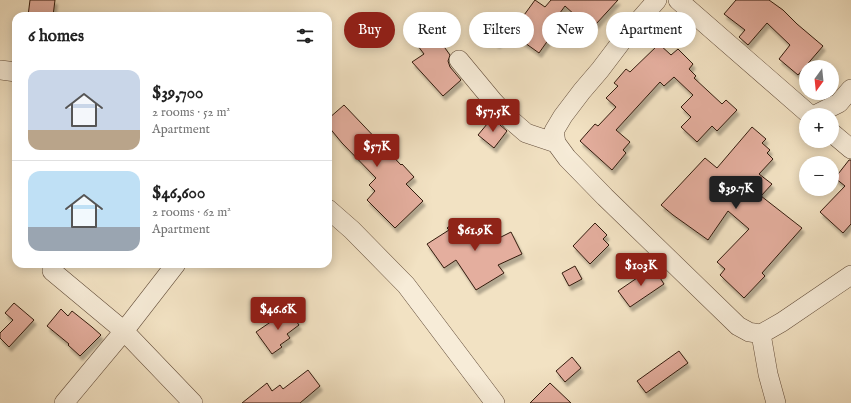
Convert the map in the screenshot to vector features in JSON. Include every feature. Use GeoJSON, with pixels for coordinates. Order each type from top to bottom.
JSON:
{"type":"FeatureCollection","features":[{"type":"Feature","properties":{"kind":"street"},"geometry":{"type":"LineString","coordinates":[[657,0],[628,33],[563,116],[554,131],[556,143],[605,197],[738,326],[749,332],[761,334],[782,322],[851,275]]}},
{"type":"Feature","properties":{"kind":"street"},"geometry":{"type":"LineString","coordinates":[[678,0],[802,108]]}},
{"type":"Feature","properties":{"kind":"street"},"geometry":{"type":"LineString","coordinates":[[459,60],[511,120],[526,132],[556,143]]}},
{"type":"Feature","properties":{"kind":"street"},"geometry":{"type":"LineString","coordinates":[[0,70],[12,72]]}},
{"type":"Feature","properties":{"kind":"street"},"geometry":{"type":"LineString","coordinates":[[829,108],[839,103],[851,89]]}},
{"type":"Feature","properties":{"kind":"street"},"geometry":{"type":"LineString","coordinates":[[839,139],[851,149]]}},
{"type":"Feature","properties":{"kind":"street"},"geometry":{"type":"LineString","coordinates":[[332,212],[352,230],[406,285],[495,403]]}},
{"type":"Feature","properties":{"kind":"street"},"geometry":{"type":"LineString","coordinates":[[64,403],[124,331],[173,268]]}},
{"type":"Feature","properties":{"kind":"street"},"geometry":{"type":"LineString","coordinates":[[52,271],[124,331],[193,403]]}},
{"type":"Feature","properties":{"kind":"street"},"geometry":{"type":"LineString","coordinates":[[761,334],[768,374],[776,403]]}},
{"type":"Feature","properties":{"kind":"building"},"geometry":{"type":"Polygon","coordinates":[[[30,0],[55,0],[54,12],[28,12],[30,0]]]}},
{"type":"Feature","properties":{"kind":"building"},"geometry":{"type":"Polygon","coordinates":[[[535,0],[545,7],[551,0],[618,0],[598,22],[598,12],[572,12],[565,6],[561,12],[542,12],[543,48],[539,53],[532,48],[534,48],[534,12],[526,12],[535,0]]]}},
{"type":"Feature","properties":{"kind":"building"},"geometry":{"type":"Polygon","coordinates":[[[736,0],[769,0],[783,10],[823,46],[811,60],[799,60],[798,75],[779,59],[790,45],[767,23],[748,45],[739,37],[745,30],[724,14],[736,0]]]}},
{"type":"Feature","properties":{"kind":"building"},"geometry":{"type":"Polygon","coordinates":[[[420,48],[445,48],[450,55],[448,61],[450,67],[461,80],[443,96],[412,62],[424,54],[420,48]]]}},
{"type":"Feature","properties":{"kind":"building"},"geometry":{"type":"Polygon","coordinates":[[[655,48],[663,48],[671,55],[678,49],[693,64],[689,69],[696,76],[694,78],[722,104],[726,100],[737,110],[717,131],[712,126],[697,142],[681,127],[691,117],[681,107],[693,95],[674,77],[664,86],[660,82],[616,130],[630,142],[623,150],[626,153],[612,170],[580,141],[595,124],[598,126],[616,107],[606,98],[618,86],[614,83],[626,69],[630,72],[655,48]]]}},
{"type":"Feature","properties":{"kind":"building"},"geometry":{"type":"Polygon","coordinates":[[[344,105],[414,177],[406,184],[423,201],[395,228],[367,200],[375,191],[369,185],[376,178],[332,131],[332,116],[344,105]]]}},
{"type":"Feature","properties":{"kind":"building"},"geometry":{"type":"Polygon","coordinates":[[[492,118],[507,131],[494,148],[478,135],[492,118]]]}},
{"type":"Feature","properties":{"kind":"building"},"geometry":{"type":"Polygon","coordinates":[[[752,127],[766,139],[762,143],[770,150],[767,153],[773,159],[759,174],[772,184],[761,196],[802,228],[762,273],[765,276],[744,298],[720,275],[725,269],[717,262],[749,229],[728,211],[708,240],[661,205],[705,158],[717,168],[752,127]]]}},
{"type":"Feature","properties":{"kind":"building"},"geometry":{"type":"Polygon","coordinates":[[[849,160],[851,160],[851,224],[843,233],[820,212],[835,196],[839,196],[839,192],[845,186],[839,181],[839,173],[849,160]]]}},
{"type":"Feature","properties":{"kind":"building"},"geometry":{"type":"Polygon","coordinates":[[[458,220],[470,232],[481,223],[493,241],[511,232],[522,254],[498,265],[504,273],[476,290],[456,260],[444,268],[427,244],[449,230],[447,228],[458,220]]]}},
{"type":"Feature","properties":{"kind":"building"},"geometry":{"type":"Polygon","coordinates":[[[595,223],[607,235],[603,239],[609,245],[590,264],[573,246],[595,223]]]}},
{"type":"Feature","properties":{"kind":"building"},"geometry":{"type":"Polygon","coordinates":[[[575,266],[582,279],[569,286],[562,273],[575,266]]]}},
{"type":"Feature","properties":{"kind":"building"},"geometry":{"type":"Polygon","coordinates":[[[653,267],[664,284],[630,307],[618,291],[653,267]]]}},
{"type":"Feature","properties":{"kind":"building"},"geometry":{"type":"Polygon","coordinates":[[[14,303],[34,320],[9,347],[0,338],[0,333],[13,320],[5,313],[14,303]]]}},
{"type":"Feature","properties":{"kind":"building"},"geometry":{"type":"Polygon","coordinates":[[[61,309],[68,316],[72,311],[101,335],[80,356],[68,345],[69,344],[47,326],[61,309]]]}},
{"type":"Feature","properties":{"kind":"building"},"geometry":{"type":"Polygon","coordinates":[[[288,310],[299,325],[287,334],[290,338],[280,345],[282,347],[272,354],[256,332],[288,310]]]}},
{"type":"Feature","properties":{"kind":"building"},"geometry":{"type":"Polygon","coordinates":[[[679,351],[688,363],[646,393],[637,381],[679,351]]]}},
{"type":"Feature","properties":{"kind":"building"},"geometry":{"type":"Polygon","coordinates":[[[572,357],[581,368],[565,382],[556,371],[572,357]]]}},
{"type":"Feature","properties":{"kind":"building"},"geometry":{"type":"Polygon","coordinates":[[[308,370],[320,386],[300,403],[242,403],[267,383],[272,391],[280,385],[283,389],[308,370]]]}},
{"type":"Feature","properties":{"kind":"building"},"geometry":{"type":"Polygon","coordinates":[[[550,383],[571,403],[530,403],[550,383]]]}}]}
